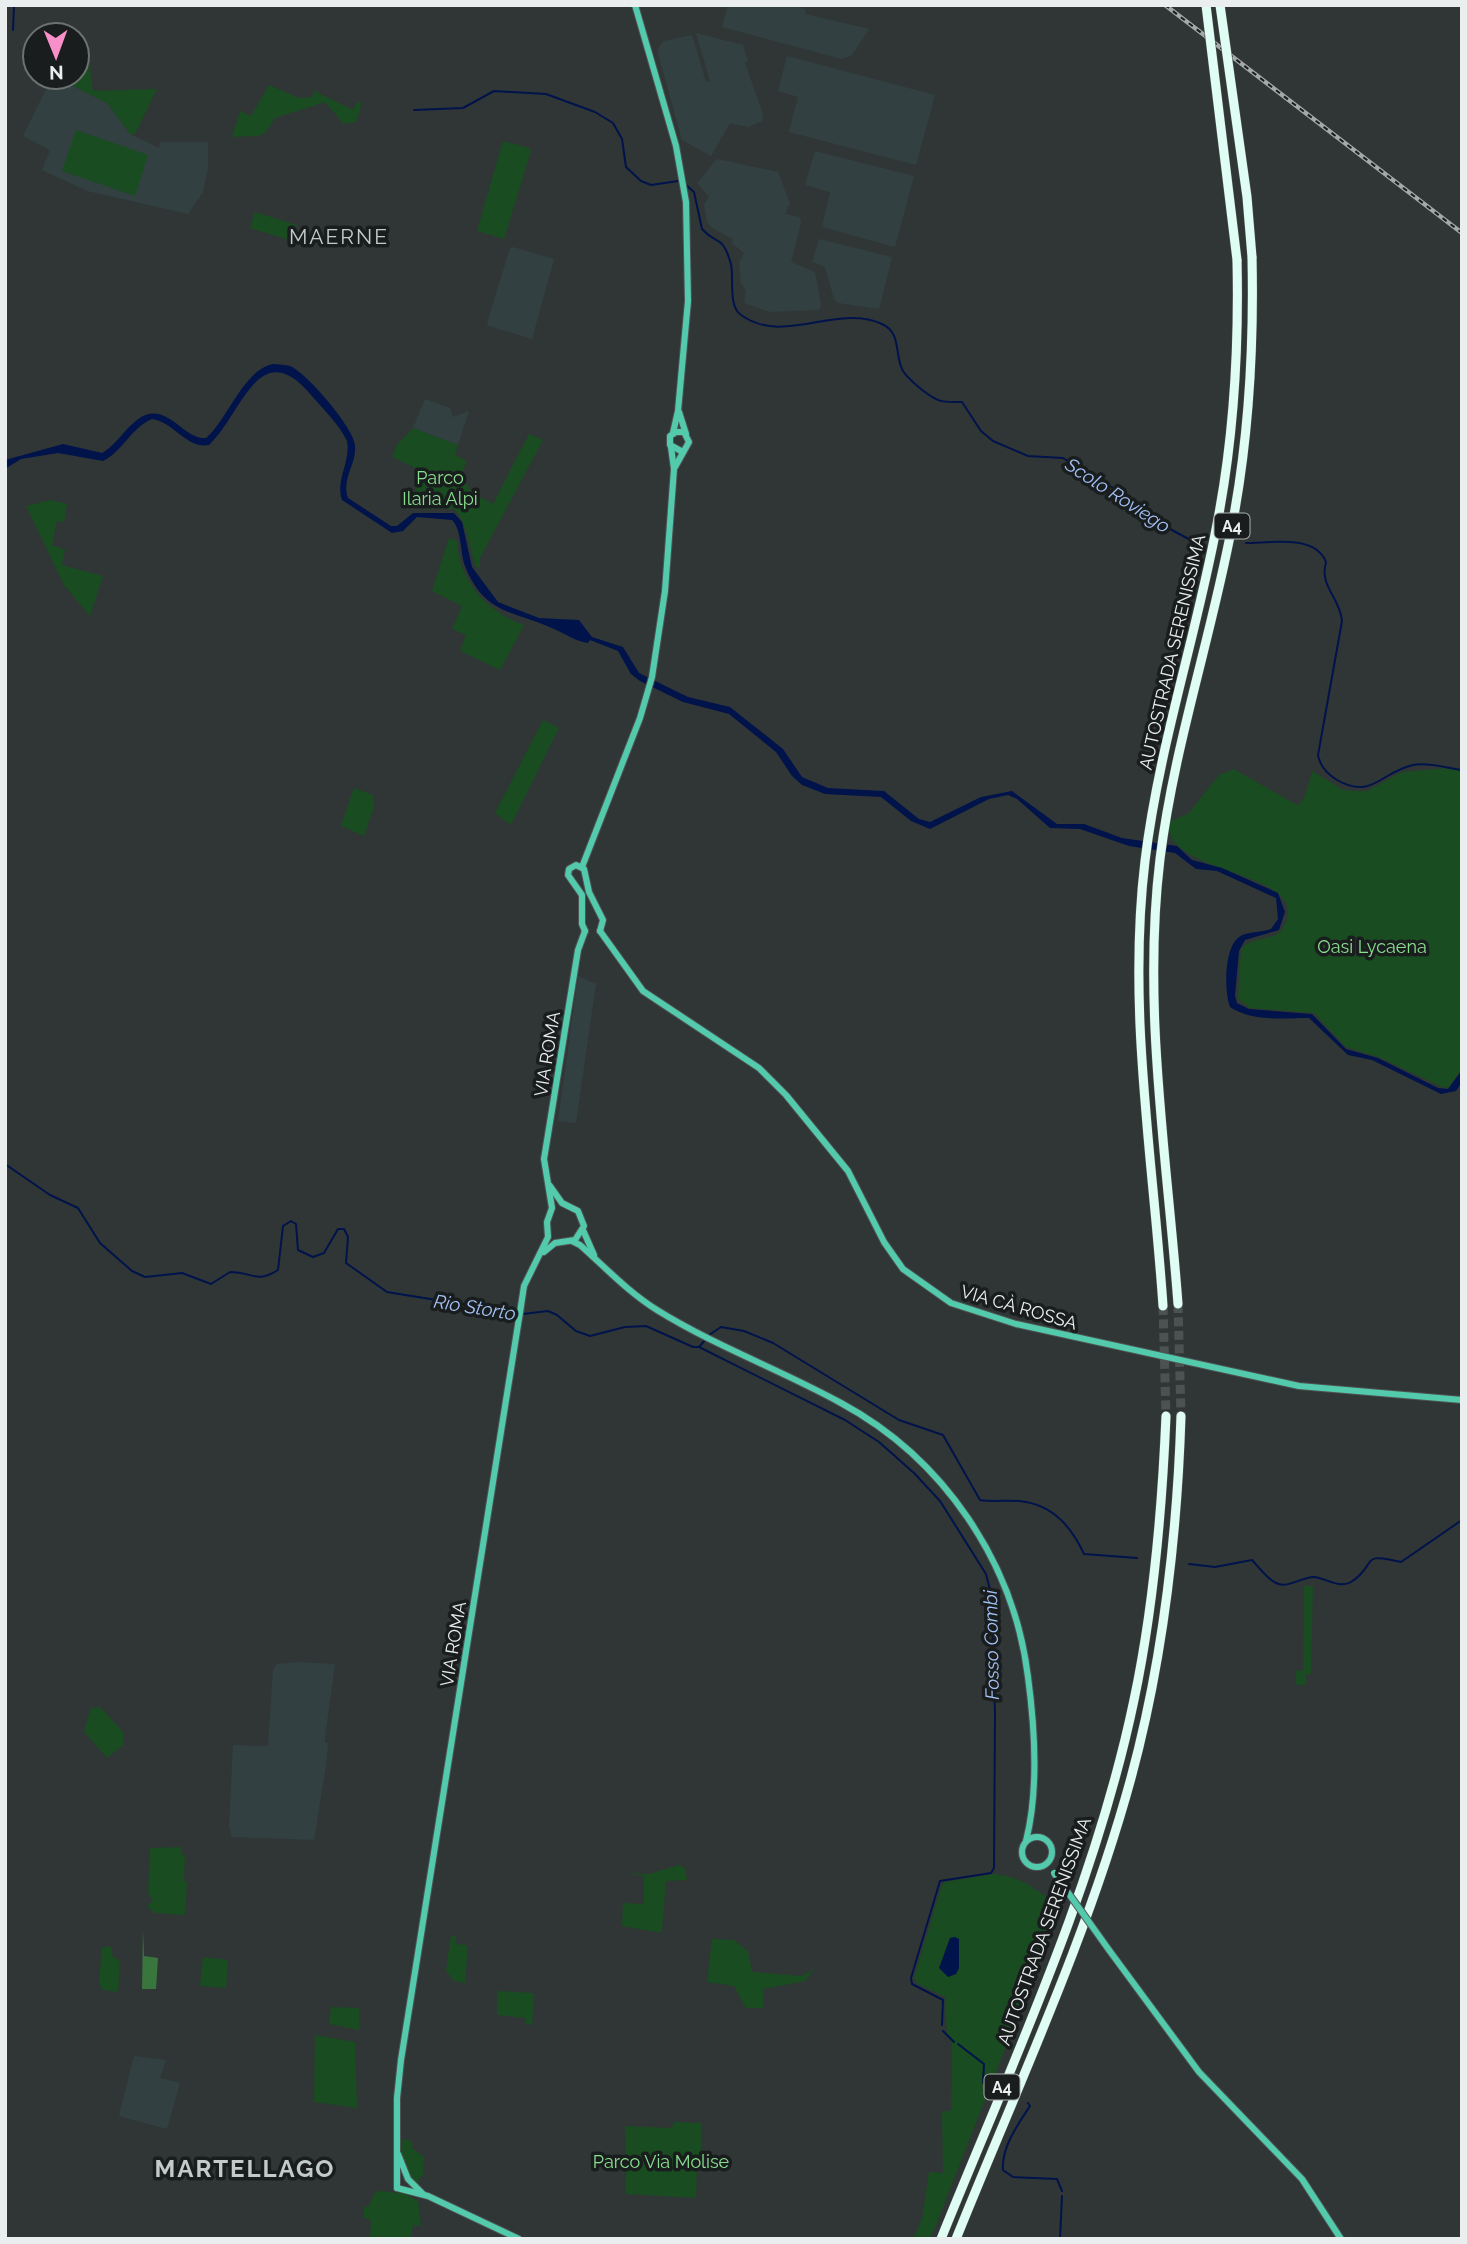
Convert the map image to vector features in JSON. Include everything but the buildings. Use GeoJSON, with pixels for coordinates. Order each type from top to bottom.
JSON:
{"type":"FeatureCollection","features":[{"type":"Feature","properties":{"kind":"highway","name":"AUTOSTRADA SERENISSIMA"},"geometry":{"type":"LineString","coordinates":[[1163,1306],[1139,1024],[1139,943],[1145,858],[1167,732],[1214,539],[1227,465],[1237,358],[1237,260],[1206,5]]}},
{"type":"Feature","properties":{"kind":"highway","name":"AUTOSTRADA SERENISSIMA"},"geometry":{"type":"LineString","coordinates":[[1178,1304],[1154,1023],[1154,943],[1160,859],[1171,790],[1218,594],[1242,466],[1252,359],[1252,257],[1246,184],[1220,5]]}},
{"type":"Feature","properties":{"kind":"highway","name":"AUTOSTRADA SERENISSIMA"},"geometry":{"type":"LineString","coordinates":[[941,2239],[1063,1936],[1116,1773],[1134,1700],[1151,1600],[1162,1508],[1166,1416]]}},
{"type":"Feature","properties":{"kind":"highway","name":"AUTOSTRADA SERENISSIMA"},"geometry":{"type":"LineString","coordinates":[[956,2239],[1078,1938],[1130,1778],[1163,1628],[1177,1511],[1181,1416]]}},
{"type":"Feature","properties":{"kind":"main road"},"geometry":{"type":"LineString","coordinates":[[584,931],[590,934],[600,931],[603,920],[589,892],[582,867],[652,677],[663,615],[674,469],[669,439],[678,411],[689,267],[682,177],[666,109],[635,5]]}},
{"type":"Feature","properties":{"kind":"main road"},"geometry":{"type":"LineString","coordinates":[[674,469],[681,451],[688,445],[678,411]]}},
{"type":"Feature","properties":{"kind":"main road"},"geometry":{"type":"LineString","coordinates":[[673,433],[681,431],[686,434]]}},
{"type":"Feature","properties":{"kind":"main road"},"geometry":{"type":"LineString","coordinates":[[671,447],[681,451]]}},
{"type":"Feature","properties":{"kind":"main road","name":"VIA ROMA"},"geometry":{"type":"LineString","coordinates":[[551,1212],[545,1151],[578,950],[584,931],[582,895],[568,875],[572,866],[582,867]]}},
{"type":"Feature","properties":{"kind":"main road","name":"VIA CÀ ROSSA"},"geometry":{"type":"LineString","coordinates":[[600,931],[643,991],[658,1004],[758,1068],[786,1095],[848,1171],[884,1242],[897,1261],[930,1291],[968,1309],[1016,1324],[1211,1369],[1299,1386],[1462,1400]]}},
{"type":"Feature","properties":{"kind":"main road"},"geometry":{"type":"LineString","coordinates":[[547,1182],[557,1198],[581,1214],[583,1230],[597,1259]]}},
{"type":"Feature","properties":{"kind":"main road"},"geometry":{"type":"LineString","coordinates":[[560,1242],[549,1233],[547,1222],[551,1212],[566,1206]]}},
{"type":"Feature","properties":{"kind":"main road"},"geometry":{"type":"LineString","coordinates":[[542,1254],[560,1242],[572,1241],[583,1230]]}},
{"type":"Feature","properties":{"kind":"main road","name":"VIA ROMA"},"geometry":{"type":"LineString","coordinates":[[397,2188],[397,2098],[404,2043],[520,1309],[524,1286],[542,1254],[549,1233]]}},
{"type":"Feature","properties":{"kind":"main road"},"geometry":{"type":"LineString","coordinates":[[572,1241],[597,1259],[644,1301],[689,1327],[842,1403],[880,1427],[924,1464],[967,1515],[1002,1581],[1024,1647],[1032,1717],[1032,1817],[1034,1828],[1052,1848],[1050,1858],[1054,1873],[1199,2073],[1303,2179],[1341,2239]]}},
{"type":"Feature","properties":{"kind":"main road"},"geometry":{"type":"LineString","coordinates":[[1032,1817],[1021,1852],[1024,1860],[1030,1866],[1041,1867],[1054,1873]]}},
{"type":"Feature","properties":{"kind":"main road"},"geometry":{"type":"LineString","coordinates":[[1026,1841],[1033,1837],[1043,1838]]}},
{"type":"Feature","properties":{"kind":"main road"},"geometry":{"type":"LineString","coordinates":[[1041,1867],[1050,1858]]}},
{"type":"Feature","properties":{"kind":"main road"},"geometry":{"type":"LineString","coordinates":[[397,2149],[403,2171],[425,2195]]}},
{"type":"Feature","properties":{"kind":"main road"},"geometry":{"type":"LineString","coordinates":[[403,2171],[397,2188],[425,2195],[519,2239]]}},
{"type":"Feature","properties":{"kind":"shaded area"},"geometry":{"type":"Polygon","coordinates":[[[728,5],[790,5],[805,9],[805,14],[869,29],[852,55],[842,59],[722,27],[728,5]]]}},
{"type":"Feature","properties":{"kind":"shaded area"},"geometry":{"type":"Polygon","coordinates":[[[696,33],[743,45],[748,61],[745,63],[763,114],[762,121],[748,127],[730,123],[711,156],[682,140],[657,50],[664,41],[692,35],[706,82],[710,81],[696,33]]]}},
{"type":"Feature","properties":{"kind":"shaded area"},"geometry":{"type":"Polygon","coordinates":[[[787,56],[935,95],[916,165],[789,132],[798,97],[778,91],[787,56]]]}},
{"type":"Feature","properties":{"kind":"shaded area"},"geometry":{"type":"Polygon","coordinates":[[[45,91],[83,91],[107,103],[130,134],[159,148],[160,142],[208,142],[208,167],[203,192],[188,214],[87,191],[42,170],[50,150],[23,136],[45,91]]]}},
{"type":"Feature","properties":{"kind":"shaded area"},"geometry":{"type":"Polygon","coordinates":[[[815,151],[914,176],[895,247],[822,227],[830,192],[805,185],[815,151]]]}},
{"type":"Feature","properties":{"kind":"shaded area"},"geometry":{"type":"Polygon","coordinates":[[[717,159],[778,172],[790,203],[785,214],[800,217],[801,223],[791,262],[815,272],[821,304],[819,310],[770,312],[744,303],[746,291],[741,283],[739,263],[744,253],[732,243],[733,239],[712,228],[707,222],[704,205],[709,197],[697,183],[717,159]]]}},
{"type":"Feature","properties":{"kind":"shaded area"},"geometry":{"type":"Polygon","coordinates":[[[819,239],[892,257],[879,309],[838,303],[834,299],[825,267],[812,262],[819,239]]]}},
{"type":"Feature","properties":{"kind":"shaded area"},"geometry":{"type":"Polygon","coordinates":[[[510,248],[554,259],[532,339],[489,326],[487,323],[510,248]]]}},
{"type":"Feature","properties":{"kind":"shaded area"},"geometry":{"type":"Polygon","coordinates":[[[273,364],[290,366],[307,378],[347,426],[355,445],[354,459],[346,484],[348,498],[391,526],[397,526],[413,513],[454,513],[462,522],[472,567],[498,602],[539,618],[579,620],[592,637],[623,647],[639,673],[688,697],[730,707],[783,749],[802,777],[828,788],[884,791],[919,819],[930,822],[981,797],[1012,791],[1057,824],[1084,824],[1122,838],[1177,846],[1192,860],[1222,868],[1278,893],[1285,912],[1279,930],[1245,940],[1239,951],[1235,996],[1237,1003],[1249,1009],[1312,1014],[1346,1049],[1378,1058],[1438,1088],[1448,1089],[1462,1070],[1462,1082],[1456,1091],[1441,1094],[1372,1060],[1348,1055],[1309,1018],[1258,1017],[1230,1007],[1226,981],[1230,950],[1242,935],[1271,929],[1278,919],[1276,898],[1217,871],[1196,869],[1175,853],[1129,846],[1080,829],[1050,828],[1017,799],[1008,795],[989,799],[930,829],[911,821],[881,797],[825,794],[802,785],[792,776],[776,752],[729,714],[683,702],[640,681],[631,674],[618,651],[590,640],[588,643],[579,641],[491,603],[481,594],[465,566],[458,530],[452,520],[417,517],[403,531],[392,533],[342,500],[340,485],[347,456],[347,441],[330,417],[293,378],[278,372],[265,375],[253,385],[209,445],[193,443],[167,425],[152,419],[138,428],[103,461],[58,453],[21,459],[5,469],[5,460],[63,444],[102,453],[132,424],[148,414],[168,418],[191,434],[206,438],[253,375],[273,364]]]}},
{"type":"Feature","properties":{"kind":"shaded area"},"geometry":{"type":"Polygon","coordinates":[[[425,399],[450,408],[453,417],[469,411],[458,445],[413,428],[425,399]]]}},
{"type":"Feature","properties":{"kind":"shaded area"},"geometry":{"type":"Polygon","coordinates":[[[578,976],[596,984],[576,1123],[558,1121],[578,976]]]}},
{"type":"Feature","properties":{"kind":"shaded area"},"geometry":{"type":"Polygon","coordinates":[[[277,1664],[335,1664],[325,1737],[325,1743],[328,1743],[326,1765],[314,1840],[232,1837],[229,1826],[233,1745],[268,1746],[273,1669],[277,1664]]]}},
{"type":"Feature","properties":{"kind":"shaded area"},"geometry":{"type":"Polygon","coordinates":[[[950,1938],[959,1939],[959,1968],[956,1974],[948,1977],[939,1968],[950,1938]]]}},
{"type":"Feature","properties":{"kind":"shaded area"},"geometry":{"type":"Polygon","coordinates":[[[134,2056],[166,2060],[160,2078],[180,2083],[167,2129],[119,2116],[134,2056]]]}},
{"type":"Feature","properties":{"kind":"green space"},"geometry":{"type":"Polygon","coordinates":[[[91,75],[93,91],[157,89],[135,134],[130,134],[107,103],[83,91],[91,91],[91,75]]]}},
{"type":"Feature","properties":{"kind":"green space"},"geometry":{"type":"Polygon","coordinates":[[[269,85],[299,98],[312,97],[314,91],[353,110],[357,102],[362,103],[356,122],[344,124],[325,102],[275,118],[265,133],[258,136],[232,137],[240,111],[251,116],[269,85]]]}},
{"type":"Feature","properties":{"kind":"green space"},"geometry":{"type":"Polygon","coordinates":[[[76,130],[148,155],[135,196],[62,171],[76,130]]]}},
{"type":"Feature","properties":{"kind":"green space"},"geometry":{"type":"Polygon","coordinates":[[[503,141],[529,148],[531,151],[504,239],[477,231],[503,141]]]}},
{"type":"Feature","properties":{"kind":"green space"},"geometry":{"type":"Polygon","coordinates":[[[255,212],[297,225],[292,241],[250,228],[255,212]]]}},
{"type":"Feature","properties":{"kind":"green space","name":"Parco Ilaria Alpi"},"geometry":{"type":"Polygon","coordinates":[[[413,428],[458,445],[455,455],[467,461],[459,480],[466,483],[472,493],[493,504],[529,434],[543,440],[480,558],[480,567],[477,568],[465,529],[454,509],[411,508],[421,471],[392,457],[396,446],[413,428]]]}},
{"type":"Feature","properties":{"kind":"green space"},"geometry":{"type":"Polygon","coordinates":[[[51,500],[67,504],[64,522],[57,521],[52,545],[65,550],[62,565],[103,576],[90,616],[64,585],[26,506],[51,500]]]}},
{"type":"Feature","properties":{"kind":"green space"},"geometry":{"type":"Polygon","coordinates":[[[449,538],[457,541],[463,569],[477,593],[498,612],[524,625],[500,670],[460,651],[466,635],[452,629],[462,606],[432,591],[449,538]]]}},
{"type":"Feature","properties":{"kind":"green space"},"geometry":{"type":"Polygon","coordinates":[[[543,720],[559,728],[511,825],[495,813],[543,720]]]}},
{"type":"Feature","properties":{"kind":"green space","name":"Oasi Lycaena"},"geometry":{"type":"Polygon","coordinates":[[[1448,768],[1462,770],[1462,1068],[1449,1087],[1444,1088],[1381,1058],[1346,1047],[1314,1013],[1250,1008],[1238,999],[1241,949],[1251,942],[1279,932],[1283,928],[1288,909],[1279,894],[1260,883],[1189,854],[1173,840],[1169,822],[1189,813],[1219,775],[1234,769],[1297,805],[1304,799],[1312,771],[1343,790],[1367,791],[1402,772],[1448,768]]]}},
{"type":"Feature","properties":{"kind":"green space"},"geometry":{"type":"Polygon","coordinates":[[[354,788],[373,795],[374,807],[364,836],[341,826],[354,788]]]}},
{"type":"Feature","properties":{"kind":"green space"},"geometry":{"type":"Polygon","coordinates":[[[1304,1586],[1313,1586],[1311,1674],[1306,1674],[1306,1686],[1295,1684],[1296,1671],[1303,1670],[1304,1586]]]}},
{"type":"Feature","properties":{"kind":"green space"},"geometry":{"type":"Polygon","coordinates":[[[100,1707],[123,1732],[124,1744],[107,1758],[84,1732],[90,1709],[100,1707]]]}},
{"type":"Feature","properties":{"kind":"green space"},"geometry":{"type":"Polygon","coordinates":[[[182,1847],[181,1855],[185,1855],[184,1881],[187,1882],[185,1915],[155,1913],[147,1906],[153,1900],[148,1893],[150,1848],[182,1847]]]}},
{"type":"Feature","properties":{"kind":"green space"},"geometry":{"type":"Polygon","coordinates":[[[679,1865],[685,1868],[687,1880],[666,1881],[662,1933],[622,1926],[623,1903],[644,1904],[644,1876],[626,1873],[649,1874],[679,1865]]]}},
{"type":"Feature","properties":{"kind":"green space"},"geometry":{"type":"Polygon","coordinates":[[[993,1874],[1011,1877],[1035,1889],[1057,1905],[1057,1915],[935,2228],[929,2239],[913,2239],[922,2219],[929,2172],[943,2173],[942,2112],[951,2110],[952,2043],[947,2036],[945,1997],[918,1984],[914,1978],[942,1885],[945,1882],[993,1874]]]}},
{"type":"Feature","properties":{"kind":"green space"},"geometry":{"type":"Polygon","coordinates":[[[143,1930],[144,1956],[158,1958],[156,1989],[142,1989],[143,1930]]]}},
{"type":"Feature","properties":{"kind":"green space"},"geometry":{"type":"Polygon","coordinates":[[[451,1935],[456,1936],[455,1944],[468,1945],[465,1983],[454,1981],[446,1971],[451,1935]]]}},
{"type":"Feature","properties":{"kind":"green space"},"geometry":{"type":"Polygon","coordinates":[[[712,1939],[734,1940],[748,1951],[752,1972],[802,1976],[814,1969],[805,1981],[763,1989],[763,2008],[746,2008],[734,1986],[707,1982],[712,1939]]]}},
{"type":"Feature","properties":{"kind":"green space"},"geometry":{"type":"Polygon","coordinates":[[[102,1947],[111,1947],[113,1957],[120,1960],[118,1992],[103,1990],[99,1984],[102,1947]]]}},
{"type":"Feature","properties":{"kind":"green space"},"geometry":{"type":"Polygon","coordinates":[[[203,1957],[228,1960],[226,1988],[200,1986],[203,1957]]]}},
{"type":"Feature","properties":{"kind":"green space"},"geometry":{"type":"Polygon","coordinates":[[[497,1991],[534,1993],[532,2025],[526,2024],[525,2018],[497,2015],[497,1991]]]}},
{"type":"Feature","properties":{"kind":"green space"},"geometry":{"type":"Polygon","coordinates":[[[331,2007],[359,2008],[359,2030],[329,2024],[331,2007]]]}},
{"type":"Feature","properties":{"kind":"green space"},"geometry":{"type":"Polygon","coordinates":[[[315,2035],[355,2042],[357,2108],[314,2102],[315,2035]]]}},
{"type":"Feature","properties":{"kind":"green space","name":"Parco Via Molise"},"geometry":{"type":"Polygon","coordinates":[[[674,2122],[701,2123],[701,2166],[697,2167],[696,2198],[626,2194],[625,2126],[672,2128],[674,2122]]]}},
{"type":"Feature","properties":{"kind":"green space"},"geometry":{"type":"Polygon","coordinates":[[[400,2139],[409,2140],[413,2144],[411,2147],[424,2157],[423,2176],[419,2178],[418,2186],[407,2171],[400,2139]]]}},
{"type":"Feature","properties":{"kind":"green space"},"geometry":{"type":"Polygon","coordinates":[[[376,2191],[404,2193],[418,2201],[421,2226],[413,2225],[411,2239],[370,2239],[371,2220],[364,2218],[364,2207],[368,2207],[376,2191]]]}},
{"type":"Feature","properties":{"kind":"waterway"},"geometry":{"type":"LineString","coordinates":[[13,30],[14,5]]}},
{"type":"Feature","properties":{"kind":"waterway","name":"Scolo Roviego"},"geometry":{"type":"LineString","coordinates":[[414,110],[463,108],[494,91],[546,94],[595,112],[613,123],[622,139],[626,167],[641,181],[651,185],[678,181]]}},
{"type":"Feature","properties":{"kind":"waterway","name":"Scolo Roviego"},"geometry":{"type":"LineString","coordinates":[[686,185],[694,192],[702,229],[722,244],[728,254],[732,270],[734,305],[741,315],[775,327],[847,318],[882,324],[892,333],[900,365],[909,378],[932,397],[948,402],[962,402],[981,431],[993,441],[1028,456],[1063,458],[1118,491],[1146,516],[1196,543]]}},
{"type":"Feature","properties":{"kind":"waterway"},"geometry":{"type":"LineString","coordinates":[[1246,543],[1302,544],[1312,547],[1326,562],[1325,578],[1338,605],[1342,621],[1318,755],[1327,772],[1337,780],[1359,787],[1376,783],[1402,768],[1419,764],[1462,770]]}},
{"type":"Feature","properties":{"kind":"waterway","name":"Rio Storto"},"geometry":{"type":"LineString","coordinates":[[5,1164],[50,1195],[78,1208],[100,1243],[132,1271],[145,1277],[182,1273],[211,1284],[230,1272],[259,1277],[271,1274],[278,1270],[283,1226],[291,1221],[296,1224],[298,1250],[313,1257],[324,1253],[338,1229],[344,1229],[348,1237],[346,1263],[387,1292],[517,1313]]}},
{"type":"Feature","properties":{"kind":"waterway","name":"Rio Storto"},"geometry":{"type":"LineString","coordinates":[[523,1314],[548,1311],[576,1331],[590,1336],[625,1327],[646,1326],[693,1347],[699,1347],[706,1339]]}},
{"type":"Feature","properties":{"kind":"waterway","name":"Rio Storto"},"geometry":{"type":"LineString","coordinates":[[709,1335],[721,1327],[744,1331],[773,1343],[899,1420],[943,1435],[980,1500],[1031,1503],[1059,1518],[1073,1534],[1084,1554],[1137,1558]]}},
{"type":"Feature","properties":{"kind":"waterway","name":"Fosso Combi"},"geometry":{"type":"LineString","coordinates":[[699,1347],[845,1420],[879,1442],[940,1501],[986,1574],[991,1594],[995,1713],[994,1868],[991,1873],[940,1881],[911,1978],[912,1984],[943,2000],[942,2025]]}},
{"type":"Feature","properties":{"kind":"waterway","name":"Rio Storto"},"geometry":{"type":"LineString","coordinates":[[1189,1564],[1215,1567],[1252,1560],[1276,1583],[1290,1584],[1314,1577],[1347,1584],[1359,1576],[1373,1559],[1401,1562],[1462,1520]]}},
{"type":"Feature","properties":{"kind":"waterway","name":"Fosso Combi"},"geometry":{"type":"LineString","coordinates":[[943,2031],[954,2042]]}},
{"type":"Feature","properties":{"kind":"waterway","name":"Fosso Combi"},"geometry":{"type":"LineString","coordinates":[[958,2044],[984,2064],[983,2082],[986,2087]]}},
{"type":"Feature","properties":{"kind":"waterway","name":"Fosso Combi"},"geometry":{"type":"LineString","coordinates":[[1028,2103],[1030,2106],[1007,2145],[1003,2170],[1013,2177],[1057,2179],[1062,2191]]}},
{"type":"Feature","properties":{"kind":"waterway","name":"Fosso Combi"},"geometry":{"type":"LineString","coordinates":[[1060,2239],[1062,2196]]}},
{"type":"Feature","properties":{"kind":"tunnel"},"geometry":{"type":"LineString","coordinates":[[1178,1304],[1181,1416]]}},
{"type":"Feature","properties":{"kind":"tunnel"},"geometry":{"type":"LineString","coordinates":[[1163,1306],[1166,1416]]}},
{"type":"Feature","properties":{"kind":"railway"},"geometry":{"type":"LineString","coordinates":[[1165,5],[1462,233]]}},
{"type":"Feature","properties":{"kind":"district","name":"MAERNE"},"geometry":{"type":"Point","coordinates":[339,236]}},
{"type":"Feature","properties":{"kind":"district","name":"MARTELLAGO"},"geometry":{"type":"Point","coordinates":[245,2168]}}]}
